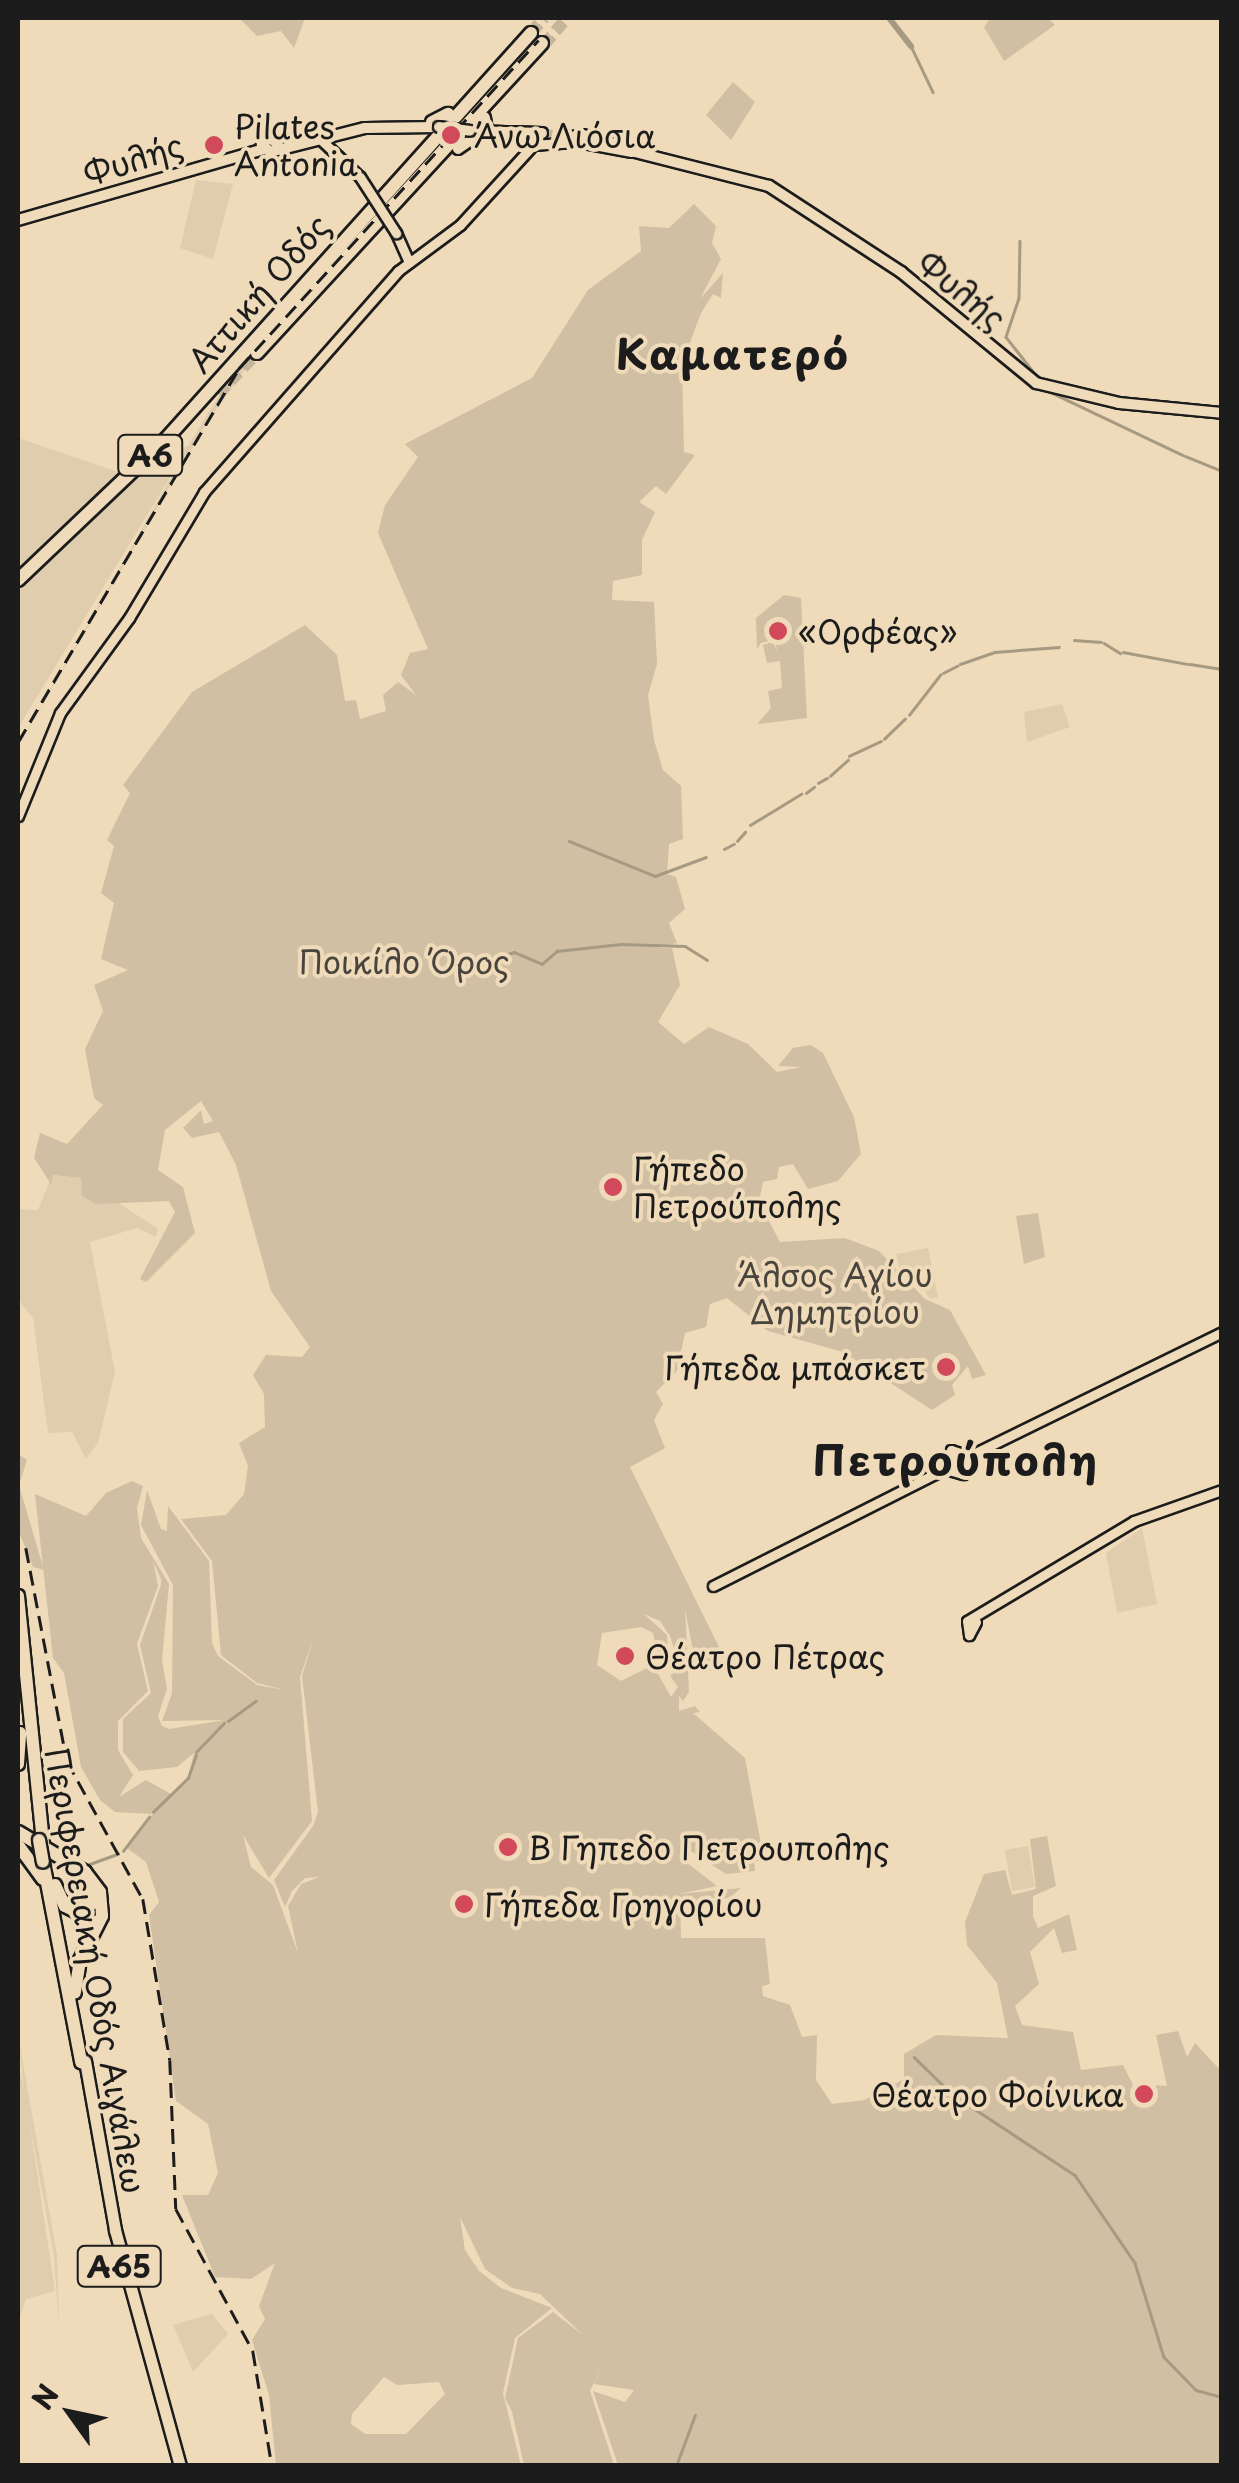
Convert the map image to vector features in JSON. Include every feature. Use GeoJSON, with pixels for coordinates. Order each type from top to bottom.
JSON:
{"type":"FeatureCollection","features":[{"type":"Feature","properties":{"kind":"highway","name":"Αττική Οδός"},"geometry":{"type":"LineString","coordinates":[[18,580],[166,438],[514,50],[539,40]]}},
{"type":"Feature","properties":{"kind":"highway","name":"Αττική Οδός"},"geometry":{"type":"LineString","coordinates":[[257,353],[539,40]]}},
{"type":"Feature","properties":{"kind":"highway"},"geometry":{"type":"LineString","coordinates":[[479,130],[539,40]]}},
{"type":"Feature","properties":{"kind":"highway"},"geometry":{"type":"LineString","coordinates":[[340,242],[437,124],[514,50]]}},
{"type":"Feature","properties":{"kind":"highway"},"geometry":{"type":"LineString","coordinates":[[362,238],[458,149]]}},
{"type":"Feature","properties":{"kind":"highway","name":"Αττική Οδός"},"geometry":{"type":"LineString","coordinates":[[18,588],[218,394]]}},
{"type":"Feature","properties":{"kind":"highway","name":"Περιφερειακή Οδός Αιγάλεω"},"geometry":{"type":"LineString","coordinates":[[18,1596],[41,1841]]}},
{"type":"Feature","properties":{"kind":"highway","name":"Περιφερειακή Οδός Αιγάλεω"},"geometry":{"type":"LineString","coordinates":[[18,1658],[22,1720],[41,1841],[83,2061]]}},
{"type":"Feature","properties":{"kind":"highway"},"geometry":{"type":"LineString","coordinates":[[18,1764],[22,1720]]}},
{"type":"Feature","properties":{"kind":"highway"},"geometry":{"type":"LineString","coordinates":[[18,1834],[88,1878],[91,1906],[68,1909],[51,1879]]}},
{"type":"Feature","properties":{"kind":"highway"},"geometry":{"type":"LineString","coordinates":[[18,1834],[85,1872],[100,1892],[102,1916],[80,1960],[75,1994]]}},
{"type":"Feature","properties":{"kind":"highway"},"geometry":{"type":"LineString","coordinates":[[18,1845],[51,1897]]}},
{"type":"Feature","properties":{"kind":"highway","name":"Περιφερειακή Οδός Αιγάλεω"},"geometry":{"type":"LineString","coordinates":[[45,1863],[75,1994],[107,2216],[178,2466]]}},
{"type":"Feature","properties":{"kind":"main road"},"geometry":{"type":"LineString","coordinates":[[318,136],[437,124],[542,132]]}},
{"type":"Feature","properties":{"kind":"main road"},"geometry":{"type":"LineString","coordinates":[[458,149],[479,130]]}},
{"type":"Feature","properties":{"kind":"main road"},"geometry":{"type":"LineString","coordinates":[[318,136],[360,177],[409,262]]}},
{"type":"Feature","properties":{"kind":"main road","name":"Φυλής"},"geometry":{"type":"LineString","coordinates":[[18,220],[264,149],[268,137],[278,144],[318,136]]}},
{"type":"Feature","properties":{"kind":"main road"},"geometry":{"type":"LineString","coordinates":[[18,816],[65,704],[129,618],[197,501],[409,262],[456,229],[534,142],[566,139]]}},
{"type":"Feature","properties":{"kind":"main road","name":"Φυλής"},"geometry":{"type":"LineString","coordinates":[[566,139],[685,159],[773,188],[932,295],[1036,383],[1118,403],[1222,414]]}},
{"type":"Feature","properties":{"kind":"main road"},"geometry":{"type":"LineString","coordinates":[[945,1469],[951,1450],[969,1456],[1222,1332]]}},
{"type":"Feature","properties":{"kind":"main road"},"geometry":{"type":"LineString","coordinates":[[712,1586],[945,1469],[963,1474],[969,1456]]}},
{"type":"Feature","properties":{"kind":"main road"},"geometry":{"type":"LineString","coordinates":[[971,1621],[1134,1521],[1222,1492]]}},
{"type":"Feature","properties":{"kind":"shaded area"},"geometry":{"type":"Polygon","coordinates":[[[196,180],[233,184],[213,259],[180,248],[196,180]]]}},
{"type":"Feature","properties":{"kind":"shaded area"},"geometry":{"type":"Polygon","coordinates":[[[265,341],[207,423],[18,747],[186,451],[18,728],[18,438],[121,473],[188,446],[241,360],[265,341]]]}},
{"type":"Feature","properties":{"kind":"shaded area"},"geometry":{"type":"Polygon","coordinates":[[[1062,704],[1070,727],[1027,742],[1024,712],[1062,704]]]}},
{"type":"Feature","properties":{"kind":"shaded area"},"geometry":{"type":"Polygon","coordinates":[[[52,1175],[81,1178],[97,1204],[117,1202],[158,1229],[156,1237],[137,1228],[90,1242],[115,1372],[98,1443],[86,1459],[72,1432],[48,1433],[33,1318],[18,1299],[18,1209],[38,1210],[52,1175]]]}},
{"type":"Feature","properties":{"kind":"shaded area"},"geometry":{"type":"Polygon","coordinates":[[[928,1248],[938,1297],[930,1299],[915,1277],[900,1273],[896,1254],[928,1248]]]}},
{"type":"Feature","properties":{"kind":"shaded area"},"geometry":{"type":"Polygon","coordinates":[[[1142,1528],[1157,1604],[1117,1613],[1106,1553],[1142,1528]]]}},
{"type":"Feature","properties":{"kind":"shaded area"},"geometry":{"type":"Polygon","coordinates":[[[1028,1846],[1035,1887],[1012,1891],[1005,1850],[1028,1846]]]}},
{"type":"Feature","properties":{"kind":"shaded area"},"geometry":{"type":"Polygon","coordinates":[[[18,2035],[57,2255],[59,2328],[54,2256],[29,2119],[55,2291],[26,2299],[18,2322],[18,2065],[24,2089],[18,2035]]]}},
{"type":"Feature","properties":{"kind":"shaded area"},"geometry":{"type":"Polygon","coordinates":[[[212,2314],[228,2334],[193,2372],[173,2325],[212,2314]]]}},
{"type":"Feature","properties":{"kind":"green space"},"geometry":{"type":"Polygon","coordinates":[[[239,18],[305,18],[294,48],[281,31],[257,36],[239,18]]]}},
{"type":"Feature","properties":{"kind":"green space"},"geometry":{"type":"Polygon","coordinates":[[[990,18],[1048,18],[1055,25],[1004,61],[984,27],[990,18]]]}},
{"type":"Feature","properties":{"kind":"green space"},"geometry":{"type":"Polygon","coordinates":[[[733,82],[755,102],[731,140],[706,115],[733,82]]]}},
{"type":"Feature","properties":{"kind":"green space","name":"Ποικίλο Όρος"},"geometry":{"type":"Polygon","coordinates":[[[694,204],[716,226],[712,243],[721,259],[700,299],[723,273],[721,298],[713,294],[701,313],[682,364],[684,452],[695,455],[666,494],[656,486],[639,502],[655,512],[642,540],[642,575],[613,581],[612,600],[654,602],[657,664],[648,695],[654,740],[663,770],[681,786],[683,839],[669,844],[667,874],[676,877],[685,909],[669,923],[677,943],[657,948],[672,948],[680,985],[658,1022],[684,1044],[709,1027],[748,1044],[777,1072],[801,1067],[778,1066],[793,1048],[811,1045],[823,1053],[854,1117],[861,1154],[838,1181],[808,1189],[793,1164],[779,1167],[777,1179],[763,1182],[759,1202],[780,1242],[845,1238],[879,1251],[925,1299],[950,1310],[986,1375],[972,1379],[968,1366],[952,1385],[955,1395],[932,1410],[843,1352],[768,1331],[727,1298],[710,1304],[706,1327],[685,1333],[677,1371],[656,1392],[663,1404],[654,1420],[665,1448],[630,1467],[720,1649],[709,1655],[713,1670],[697,1671],[685,1609],[689,1692],[683,1701],[679,1696],[679,1711],[695,1706],[700,1712],[693,1713],[745,1758],[764,1860],[754,1862],[755,1871],[726,1874],[689,1850],[682,1859],[717,1886],[679,1894],[741,1888],[729,1898],[680,1902],[681,1938],[765,1938],[770,1984],[762,1986],[763,1996],[790,2005],[802,2037],[817,2035],[816,2080],[832,2104],[864,2100],[904,2079],[904,2054],[936,2035],[1008,2038],[997,1983],[967,1945],[965,1922],[984,1874],[1005,1870],[1012,1895],[1036,1889],[1030,1839],[1047,1836],[1056,1886],[1033,1896],[1033,1916],[1038,1928],[1069,1914],[1077,1950],[1062,1953],[1054,1928],[1030,1952],[1039,1984],[1015,2006],[1022,2025],[1073,2032],[1081,2070],[1123,2065],[1142,2103],[1154,2101],[1153,2085],[1167,2086],[1156,2035],[1178,2031],[1187,2057],[1195,2043],[1221,2071],[1221,2465],[618,2465],[593,2391],[625,2402],[634,2390],[594,2384],[606,2358],[590,2391],[614,2465],[524,2465],[505,2398],[518,2338],[553,2312],[583,2335],[540,2294],[512,2288],[485,2269],[460,2217],[465,2250],[479,2271],[501,2288],[552,2308],[515,2338],[503,2393],[521,2465],[276,2465],[269,2395],[252,2340],[265,2319],[259,2306],[275,2263],[251,2279],[215,2277],[182,2195],[208,2195],[218,2173],[208,2124],[176,2101],[149,1915],[159,1902],[146,1862],[127,1848],[153,1814],[115,1812],[100,1800],[81,1767],[64,1673],[53,1658],[35,1494],[86,1516],[106,1493],[132,1481],[143,1486],[137,1508],[141,1538],[169,1584],[162,1660],[167,1689],[158,1716],[162,1726],[169,1729],[225,1720],[162,1721],[172,1693],[173,1585],[141,1525],[147,1490],[161,1529],[167,1531],[168,1506],[209,1561],[212,1643],[218,1656],[257,1685],[285,1690],[257,1683],[221,1655],[212,1561],[181,1519],[226,1515],[244,1494],[248,1466],[239,1443],[265,1427],[264,1394],[253,1375],[266,1355],[302,1357],[310,1347],[271,1291],[236,1165],[219,1132],[192,1138],[183,1128],[201,1110],[204,1124],[213,1121],[201,1101],[165,1130],[158,1170],[183,1187],[195,1233],[146,1282],[140,1279],[175,1212],[169,1201],[96,1204],[82,1196],[81,1178],[53,1175],[51,1184],[34,1158],[40,1133],[67,1144],[103,1105],[94,1098],[85,1049],[103,1011],[94,985],[128,970],[101,959],[114,903],[101,893],[114,846],[107,840],[130,793],[123,785],[192,692],[305,625],[337,655],[345,701],[356,700],[360,719],[386,711],[383,695],[398,682],[416,695],[401,675],[410,653],[428,649],[378,533],[385,505],[418,457],[405,444],[532,378],[588,290],[641,251],[639,226],[669,228],[694,204]],[[153,1561],[158,1586],[137,1644],[148,1691],[118,1721],[118,1750],[133,1775],[119,1797],[146,1780],[171,1794],[188,1778],[194,1753],[177,1767],[139,1771],[123,1752],[123,1719],[151,1693],[140,1645],[161,1585],[153,1561]],[[644,1614],[667,1635],[670,1669],[660,1662],[653,1633],[641,1627],[602,1633],[597,1665],[621,1681],[653,1665],[671,1697],[678,1687],[670,1676],[680,1668],[670,1636],[660,1621],[644,1614]],[[314,1636],[300,1677],[312,1821],[269,1878],[243,1835],[251,1867],[273,1885],[298,1953],[288,1906],[301,1884],[319,1877],[305,1878],[292,1891],[285,1907],[274,1880],[313,1826],[318,1812],[302,1676],[314,1636]],[[384,2377],[352,2414],[351,2424],[365,2434],[406,2434],[445,2394],[439,2382],[397,2385],[384,2377]]]}},
{"type":"Feature","properties":{"kind":"green space"},"geometry":{"type":"Polygon","coordinates":[[[784,595],[801,598],[807,718],[757,724],[771,708],[768,691],[782,688],[780,661],[767,663],[763,645],[773,642],[777,651],[775,639],[761,643],[757,649],[756,618],[784,595]]]}},
{"type":"Feature","properties":{"kind":"green space"},"geometry":{"type":"Polygon","coordinates":[[[1038,1213],[1045,1257],[1024,1264],[1016,1216],[1038,1213]]]}},
{"type":"Feature","properties":{"kind":"green space"},"geometry":{"type":"Polygon","coordinates":[[[18,1454],[27,1460],[19,1485],[44,1570],[33,1567],[18,1529],[18,1454]]]}},
{"type":"Feature","properties":{"kind":"waterway"},"geometry":{"type":"LineString","coordinates":[[889,18],[911,46]]}},
{"type":"Feature","properties":{"kind":"waterway"},"geometry":{"type":"LineString","coordinates":[[911,46],[933,92]]}},
{"type":"Feature","properties":{"kind":"waterway"},"geometry":{"type":"LineString","coordinates":[[1020,241],[1019,298],[1006,337],[1040,380]]}},
{"type":"Feature","properties":{"kind":"waterway"},"geometry":{"type":"LineString","coordinates":[[1048,391],[1183,455]]}},
{"type":"Feature","properties":{"kind":"waterway"},"geometry":{"type":"LineString","coordinates":[[1185,456],[1222,471]]}},
{"type":"Feature","properties":{"kind":"waterway"},"geometry":{"type":"LineString","coordinates":[[1074,640],[1101,642]]}},
{"type":"Feature","properties":{"kind":"waterway"},"geometry":{"type":"LineString","coordinates":[[1104,643],[1120,653]]}},
{"type":"Feature","properties":{"kind":"waterway"},"geometry":{"type":"LineString","coordinates":[[960,664],[995,652],[1059,647]]}},
{"type":"Feature","properties":{"kind":"waterway"},"geometry":{"type":"LineString","coordinates":[[1123,652],[1188,664]]}},
{"type":"Feature","properties":{"kind":"waterway"},"geometry":{"type":"LineString","coordinates":[[1190,664],[1222,669]]}},
{"type":"Feature","properties":{"kind":"waterway"},"geometry":{"type":"LineString","coordinates":[[943,673],[957,666]]}},
{"type":"Feature","properties":{"kind":"waterway"},"geometry":{"type":"LineString","coordinates":[[909,715],[940,675]]}},
{"type":"Feature","properties":{"kind":"waterway"},"geometry":{"type":"LineString","coordinates":[[884,739],[905,719]]}},
{"type":"Feature","properties":{"kind":"waterway"},"geometry":{"type":"LineString","coordinates":[[849,756],[881,741]]}},
{"type":"Feature","properties":{"kind":"waterway"},"geometry":{"type":"LineString","coordinates":[[830,776],[848,760]]}},
{"type":"Feature","properties":{"kind":"waterway"},"geometry":{"type":"LineString","coordinates":[[818,783],[827,778]]}},
{"type":"Feature","properties":{"kind":"waterway"},"geometry":{"type":"LineString","coordinates":[[806,793],[814,787]]}},
{"type":"Feature","properties":{"kind":"waterway"},"geometry":{"type":"LineString","coordinates":[[750,825],[801,794]]}},
{"type":"Feature","properties":{"kind":"waterway"},"geometry":{"type":"LineString","coordinates":[[737,841],[745,832]]}},
{"type":"Feature","properties":{"kind":"waterway"},"geometry":{"type":"LineString","coordinates":[[569,841],[655,876],[706,857]]}},
{"type":"Feature","properties":{"kind":"waterway"},"geometry":{"type":"LineString","coordinates":[[724,849],[734,844]]}},
{"type":"Feature","properties":{"kind":"waterway"},"geometry":{"type":"LineString","coordinates":[[490,959],[514,952],[542,964],[557,951],[621,944],[685,946],[707,960]]}},
{"type":"Feature","properties":{"kind":"waterway"},"geometry":{"type":"LineString","coordinates":[[228,1721],[256,1701]]}},
{"type":"Feature","properties":{"kind":"waterway"},"geometry":{"type":"LineString","coordinates":[[196,1752],[224,1723]]}},
{"type":"Feature","properties":{"kind":"waterway"},"geometry":{"type":"LineString","coordinates":[[153,1812],[188,1778],[196,1755]]}},
{"type":"Feature","properties":{"kind":"waterway"},"geometry":{"type":"LineString","coordinates":[[123,1851],[149,1817]]}},
{"type":"Feature","properties":{"kind":"waterway"},"geometry":{"type":"LineString","coordinates":[[87,1865],[118,1854]]}},
{"type":"Feature","properties":{"kind":"waterway"},"geometry":{"type":"LineString","coordinates":[[71,1904],[80,1874]]}},
{"type":"Feature","properties":{"kind":"waterway"},"geometry":{"type":"LineString","coordinates":[[914,2057],[952,2094],[1075,2175],[1135,2263],[1164,2357],[1196,2390],[1222,2397]]}},
{"type":"Feature","properties":{"kind":"waterway"},"geometry":{"type":"LineString","coordinates":[[676,2466],[695,2415]]}},
{"type":"Feature","properties":{"kind":"tunnel"},"geometry":{"type":"LineString","coordinates":[[531,33],[544,18]]}},
{"type":"Feature","properties":{"kind":"tunnel"},"geometry":{"type":"LineString","coordinates":[[544,45],[567,18]]}},
{"type":"Feature","properties":{"kind":"tunnel"},"geometry":{"type":"LineString","coordinates":[[542,133],[570,139]]}},
{"type":"Feature","properties":{"kind":"tunnel"},"geometry":{"type":"LineString","coordinates":[[218,394],[257,353]]}},
{"type":"Feature","properties":{"kind":"railway"},"geometry":{"type":"LineString","coordinates":[[18,742],[239,368],[538,40]]}},
{"type":"Feature","properties":{"kind":"railway"},"geometry":{"type":"LineString","coordinates":[[26,1548],[67,1761],[143,1899],[170,2060],[176,2209],[253,2351],[272,2466]]}},
{"type":"Feature","properties":{"kind":"place","name":"Άνω Λιόσια"},"geometry":{"type":"Point","coordinates":[451,135]}},
{"type":"Feature","properties":{"kind":"place","name":"Pilates Antonia"},"geometry":{"type":"Point","coordinates":[214,145]}},
{"type":"Feature","properties":{"kind":"place","name":"«Ορφέας»"},"geometry":{"type":"Point","coordinates":[778,631]}},
{"type":"Feature","properties":{"kind":"place","name":"Γήπεδο Πετρούπολης"},"geometry":{"type":"Point","coordinates":[613,1187]}},
{"type":"Feature","properties":{"kind":"place","name":"Γήπεδα μπάσκετ"},"geometry":{"type":"Point","coordinates":[946,1367]}},
{"type":"Feature","properties":{"kind":"place","name":"Θέατρο Πέτρας"},"geometry":{"type":"Point","coordinates":[625,1656]}},
{"type":"Feature","properties":{"kind":"place","name":"Β Γηπεδο Πετρουπολης"},"geometry":{"type":"Point","coordinates":[508,1847]}},
{"type":"Feature","properties":{"kind":"place","name":"Γήπεδα Γρηγορίου"},"geometry":{"type":"Point","coordinates":[464,1904]}},
{"type":"Feature","properties":{"kind":"place","name":"Θέατρο Φοίνικα"},"geometry":{"type":"Point","coordinates":[1144,2094]}},
{"type":"Feature","properties":{"kind":"district","name":"Καματερό"},"geometry":{"type":"Point","coordinates":[733,353]}},
{"type":"Feature","properties":{"kind":"district","name":"Πετρούπολη"},"geometry":{"type":"Point","coordinates":[956,1459]}},
{"type":"Feature","properties":{"kind":"park label","name":"Άλσος Αγίου Δημητρίου"},"geometry":{"type":"Point","coordinates":[835,1294]}}]}
